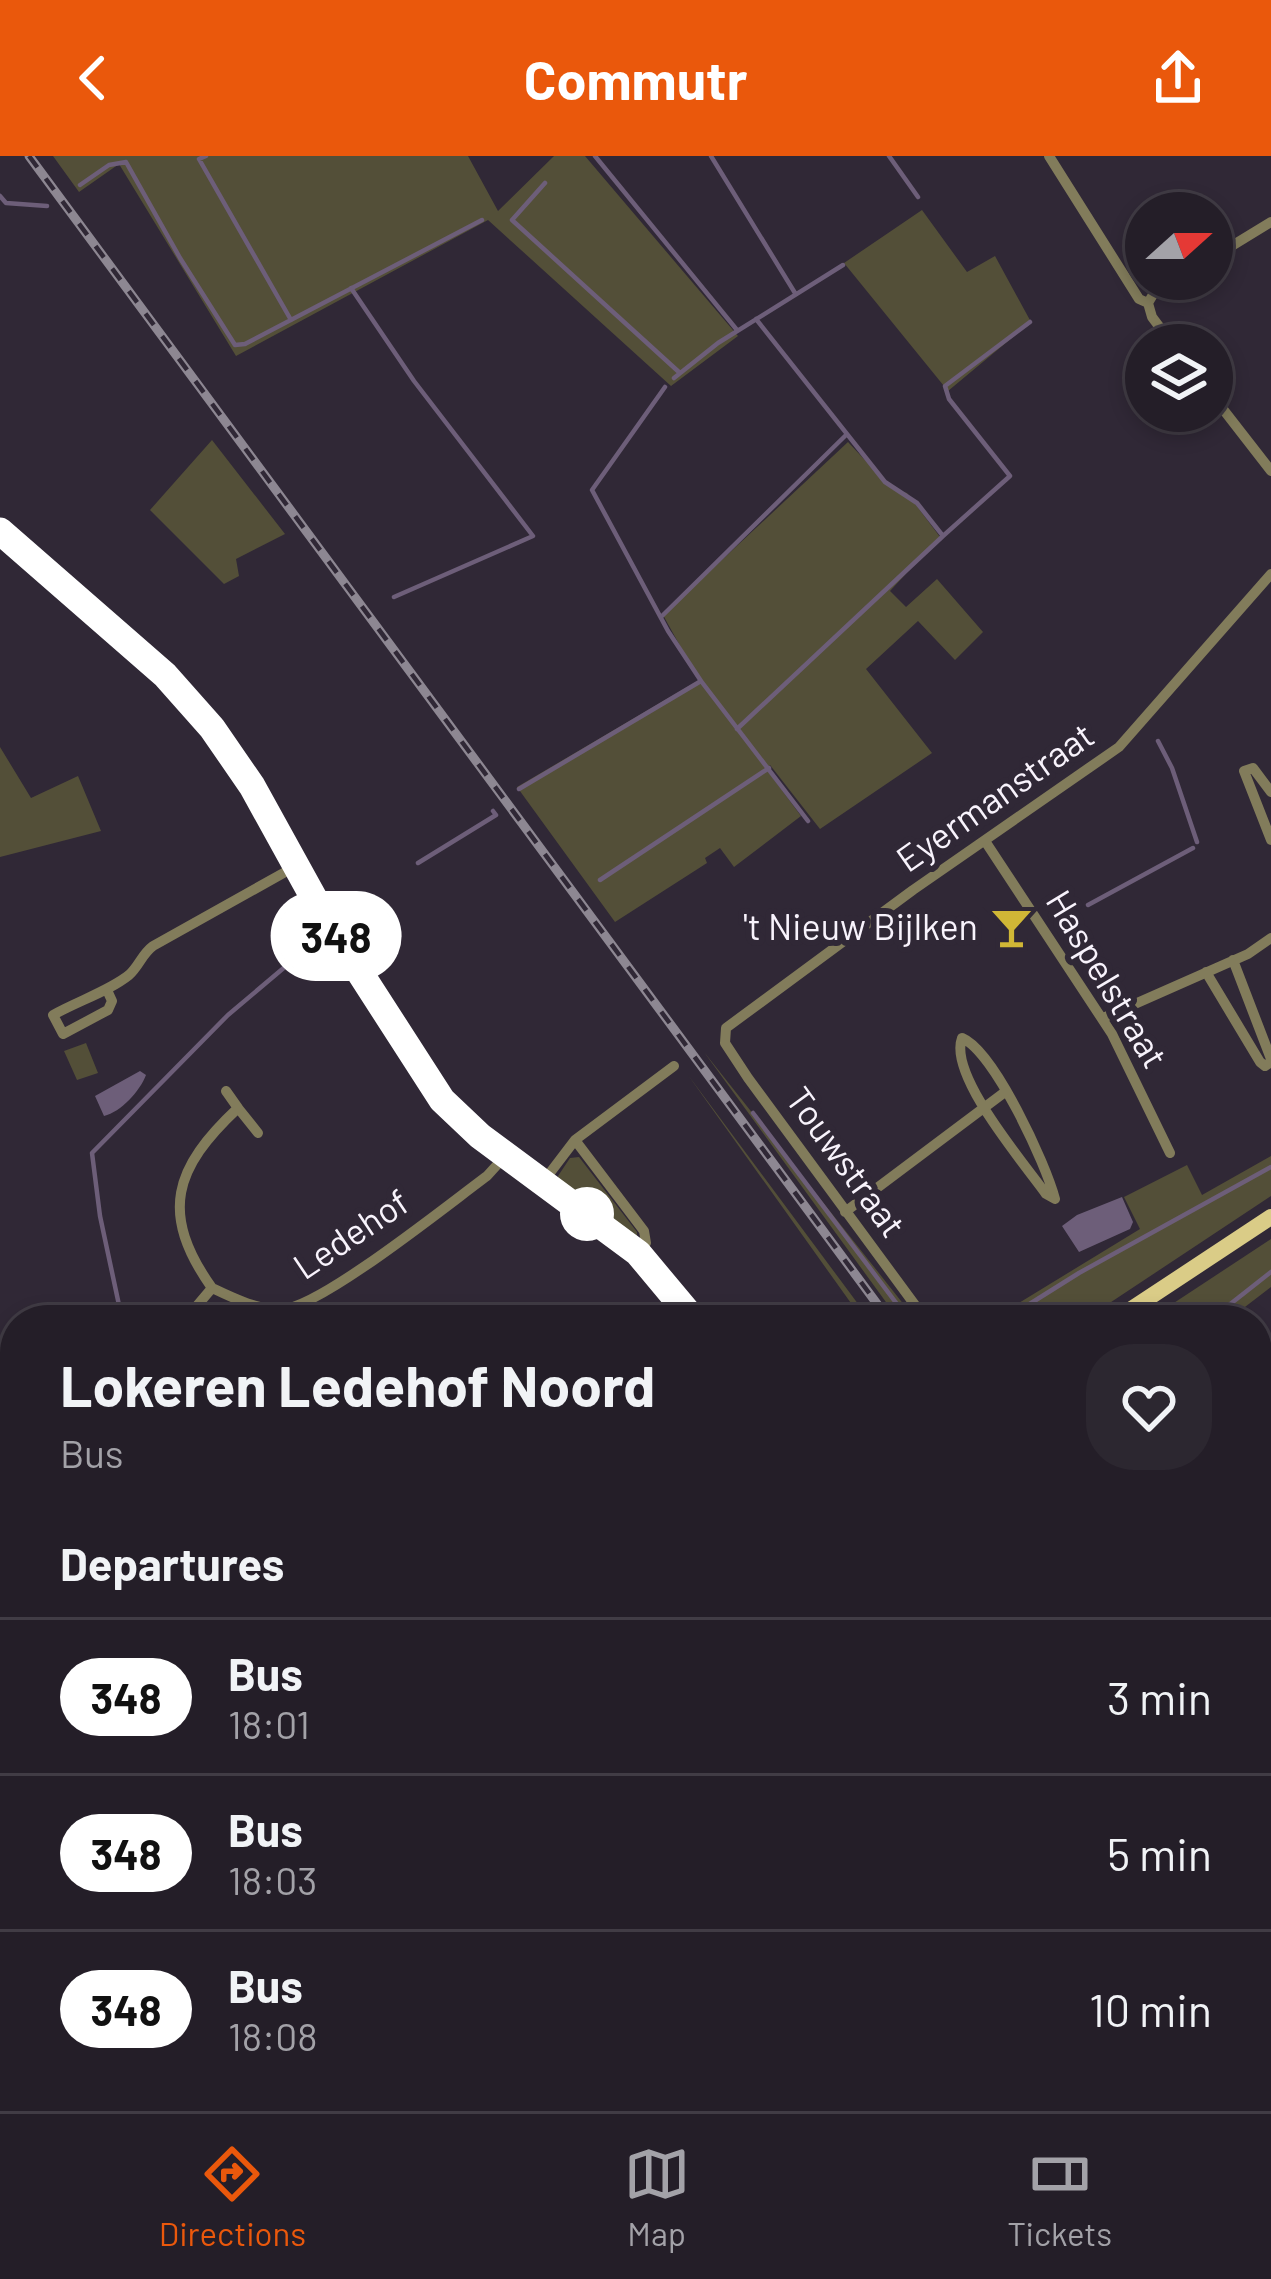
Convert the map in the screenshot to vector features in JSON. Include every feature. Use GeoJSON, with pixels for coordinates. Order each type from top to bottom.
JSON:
{"type":"FeatureCollection","features":[{"type":"Feature","properties":{"kind":"main road"},"geometry":{"type":"LineString","coordinates":[[1138,1305],[1271,1217]]}},
{"type":"Feature","properties":{"kind":"street"},"geometry":{"type":"LineString","coordinates":[[1049,156],[1139,299],[1148,303]]}},
{"type":"Feature","properties":{"kind":"street"},"geometry":{"type":"LineString","coordinates":[[1233,245],[1271,222]]}},
{"type":"Feature","properties":{"kind":"street"},"geometry":{"type":"LineString","coordinates":[[1150,300],[1158,324]]}},
{"type":"Feature","properties":{"kind":"street"},"geometry":{"type":"LineString","coordinates":[[1233,422],[1271,471]]}},
{"type":"Feature","properties":{"kind":"street"},"geometry":{"type":"LineString","coordinates":[[0,531],[187,698],[252,786],[326,920],[442,1100],[506,1156],[638,1253],[681,1305]]}},
{"type":"Feature","properties":{"kind":"street","name":"Eyermanstraat"},"geometry":{"type":"LineString","coordinates":[[724,1036],[730,1022],[1119,747],[1271,574]]}},
{"type":"Feature","properties":{"kind":"street"},"geometry":{"type":"LineString","coordinates":[[1271,792],[1252,768],[1244,771],[1271,839]]}},
{"type":"Feature","properties":{"kind":"street","name":"Haspelstraat"},"geometry":{"type":"LineString","coordinates":[[985,841],[1103,1018],[1170,1153]]}},
{"type":"Feature","properties":{"kind":"street"},"geometry":{"type":"LineString","coordinates":[[107,990],[112,1000],[108,1010],[63,1034],[53,1015],[98,990],[107,990],[153,946],[296,866]]}},
{"type":"Feature","properties":{"kind":"street"},"geometry":{"type":"LineString","coordinates":[[1103,1018],[1271,938]]}},
{"type":"Feature","properties":{"kind":"street"},"geometry":{"type":"LineString","coordinates":[[1206,972],[1264,1066],[1271,1061],[1233,960]]}},
{"type":"Feature","properties":{"kind":"street","name":"Touwstraat"},"geometry":{"type":"LineString","coordinates":[[724,1036],[748,1078],[915,1305]]}},
{"type":"Feature","properties":{"kind":"street"},"geometry":{"type":"LineString","coordinates":[[962,1038],[978,1048],[1005,1092],[1042,1160],[1055,1199],[1046,1194],[984,1107],[959,1051],[962,1038]]}},
{"type":"Feature","properties":{"kind":"street"},"geometry":{"type":"LineString","coordinates":[[543,1182],[575,1140],[674,1066]]}},
{"type":"Feature","properties":{"kind":"street"},"geometry":{"type":"LineString","coordinates":[[226,1091],[258,1133]]}},
{"type":"Feature","properties":{"kind":"street"},"geometry":{"type":"LineString","coordinates":[[845,1212],[1005,1092]]}},
{"type":"Feature","properties":{"kind":"street"},"geometry":{"type":"LineString","coordinates":[[198,1305],[212,1288],[184,1240],[182,1186],[199,1147],[238,1108]]}},
{"type":"Feature","properties":{"kind":"street"},"geometry":{"type":"LineString","coordinates":[[575,1140],[644,1231],[646,1243],[638,1253]]}},
{"type":"Feature","properties":{"kind":"street","name":"Ledehof"},"geometry":{"type":"LineString","coordinates":[[297,1305],[322,1295],[487,1176],[506,1156]]}},
{"type":"Feature","properties":{"kind":"street","name":"Ledehof"},"geometry":{"type":"LineString","coordinates":[[212,1288],[247,1305]]}},
{"type":"Feature","properties":{"kind":"shaded area"},"geometry":{"type":"Polygon","coordinates":[[[53,156],[468,156],[498,211],[554,156],[585,156],[738,336],[671,386],[488,220],[236,356],[119,164],[79,192],[53,156]]]}},
{"type":"Feature","properties":{"kind":"shaded area"},"geometry":{"type":"Polygon","coordinates":[[[922,210],[967,272],[995,256],[1031,322],[948,391],[844,263],[922,210]]]}},
{"type":"Feature","properties":{"kind":"shaded area"},"geometry":{"type":"Polygon","coordinates":[[[212,440],[285,534],[236,559],[239,576],[224,584],[150,510],[212,440]]]}},
{"type":"Feature","properties":{"kind":"shaded area"},"geometry":{"type":"Polygon","coordinates":[[[848,442],[892,489],[907,493],[940,537],[890,591],[906,607],[937,579],[983,632],[955,660],[918,621],[866,669],[932,753],[820,829],[770,765],[767,770],[801,816],[734,867],[720,848],[705,858],[707,863],[615,922],[517,787],[699,680],[663,615],[848,442]]]}},
{"type":"Feature","properties":{"kind":"shaded area"},"geometry":{"type":"Polygon","coordinates":[[[0,747],[31,798],[78,776],[101,831],[0,857],[0,747]]]}},
{"type":"Feature","properties":{"kind":"shaded area"},"geometry":{"type":"Polygon","coordinates":[[[86,1043],[98,1073],[77,1080],[64,1051],[86,1043]]]}},
{"type":"Feature","properties":{"kind":"shaded area"},"geometry":{"type":"Polygon","coordinates":[[[704,1052],[904,1305],[888,1305],[704,1052]]]}},
{"type":"Feature","properties":{"kind":"shaded area"},"geometry":{"type":"Polygon","coordinates":[[[140,1071],[146,1075],[135,1094],[104,1116],[95,1096],[140,1071]]]}},
{"type":"Feature","properties":{"kind":"shaded area"},"geometry":{"type":"Polygon","coordinates":[[[688,1075],[859,1305],[852,1305],[688,1075]]]}},
{"type":"Feature","properties":{"kind":"shaded area"},"geometry":{"type":"Polygon","coordinates":[[[1271,1156],[1271,1196],[1107,1305],[1016,1305],[1140,1229],[1124,1197],[1187,1165],[1202,1195],[1271,1156]]]}},
{"type":"Feature","properties":{"kind":"shaded area"},"geometry":{"type":"Polygon","coordinates":[[[579,1157],[637,1232],[637,1241],[558,1186],[558,1176],[570,1158],[579,1157]]]}},
{"type":"Feature","properties":{"kind":"shaded area"},"geometry":{"type":"Polygon","coordinates":[[[1122,1197],[1133,1222],[1130,1229],[1079,1252],[1062,1226],[1122,1197]]]}},
{"type":"Feature","properties":{"kind":"shaded area"},"geometry":{"type":"Polygon","coordinates":[[[1271,1239],[1271,1287],[1248,1305],[1171,1305],[1271,1239]]]}},
{"type":"Feature","properties":{"kind":"waterway"},"geometry":{"type":"LineString","coordinates":[[206,156],[199,159],[291,320]]}},
{"type":"Feature","properties":{"kind":"waterway"},"geometry":{"type":"LineString","coordinates":[[595,156],[737,330]]}},
{"type":"Feature","properties":{"kind":"waterway"},"geometry":{"type":"LineString","coordinates":[[711,156],[795,293]]}},
{"type":"Feature","properties":{"kind":"waterway"},"geometry":{"type":"LineString","coordinates":[[889,156],[918,197]]}},
{"type":"Feature","properties":{"kind":"waterway"},"geometry":{"type":"LineString","coordinates":[[80,185],[109,165],[126,162],[235,345],[245,344],[482,220]]}},
{"type":"Feature","properties":{"kind":"waterway"},"geometry":{"type":"LineString","coordinates":[[545,183],[512,220],[680,373]]}},
{"type":"Feature","properties":{"kind":"waterway"},"geometry":{"type":"LineString","coordinates":[[0,196],[6,203],[47,206]]}},
{"type":"Feature","properties":{"kind":"waterway"},"geometry":{"type":"LineString","coordinates":[[674,378],[718,343],[843,265]]}},
{"type":"Feature","properties":{"kind":"waterway"},"geometry":{"type":"LineString","coordinates":[[351,288],[414,381],[533,536],[394,597]]}},
{"type":"Feature","properties":{"kind":"waterway"},"geometry":{"type":"LineString","coordinates":[[756,319],[885,482],[917,503],[943,536],[1010,476],[949,399],[945,386],[1030,322]]}},
{"type":"Feature","properties":{"kind":"waterway"},"geometry":{"type":"LineString","coordinates":[[665,387],[592,490],[668,631],[808,821]]}},
{"type":"Feature","properties":{"kind":"waterway"},"geometry":{"type":"LineString","coordinates":[[662,616],[846,435]]}},
{"type":"Feature","properties":{"kind":"waterway"},"geometry":{"type":"LineString","coordinates":[[737,729],[943,536]]}},
{"type":"Feature","properties":{"kind":"waterway"},"geometry":{"type":"LineString","coordinates":[[519,789],[701,681]]}},
{"type":"Feature","properties":{"kind":"waterway"},"geometry":{"type":"LineString","coordinates":[[1158,741],[1197,842]]}},
{"type":"Feature","properties":{"kind":"waterway"},"geometry":{"type":"LineString","coordinates":[[600,880],[769,768]]}},
{"type":"Feature","properties":{"kind":"waterway"},"geometry":{"type":"LineString","coordinates":[[418,863],[496,815],[493,811]]}},
{"type":"Feature","properties":{"kind":"waterway"},"geometry":{"type":"LineString","coordinates":[[1088,905],[1193,848]]}},
{"type":"Feature","properties":{"kind":"waterway"},"geometry":{"type":"LineString","coordinates":[[119,1305],[92,1153],[228,1015],[318,939]]}},
{"type":"Feature","properties":{"kind":"waterway"},"geometry":{"type":"LineString","coordinates":[[753,1113],[898,1305]]}},
{"type":"Feature","properties":{"kind":"waterway"},"geometry":{"type":"LineString","coordinates":[[1028,1305],[1271,1167]]}},
{"type":"Feature","properties":{"kind":"waterway"},"geometry":{"type":"LineString","coordinates":[[1229,1305],[1271,1272]]}},
{"type":"Feature","properties":{"kind":"railway"},"geometry":{"type":"LineString","coordinates":[[29,156],[878,1305]]}},
{"type":"Feature","properties":{"kind":"bus line","name":"348"},"geometry":{"type":"LineString","coordinates":[[0,531],[165,675],[212,728],[252,786],[326,920],[453,1113],[619,1237],[656,1270],[683,1305]]}},
{"type":"Feature","properties":{"kind":"place","name":"'t Nieuw Bijlken"},"geometry":{"type":"Point","coordinates":[1012,927]}}]}
